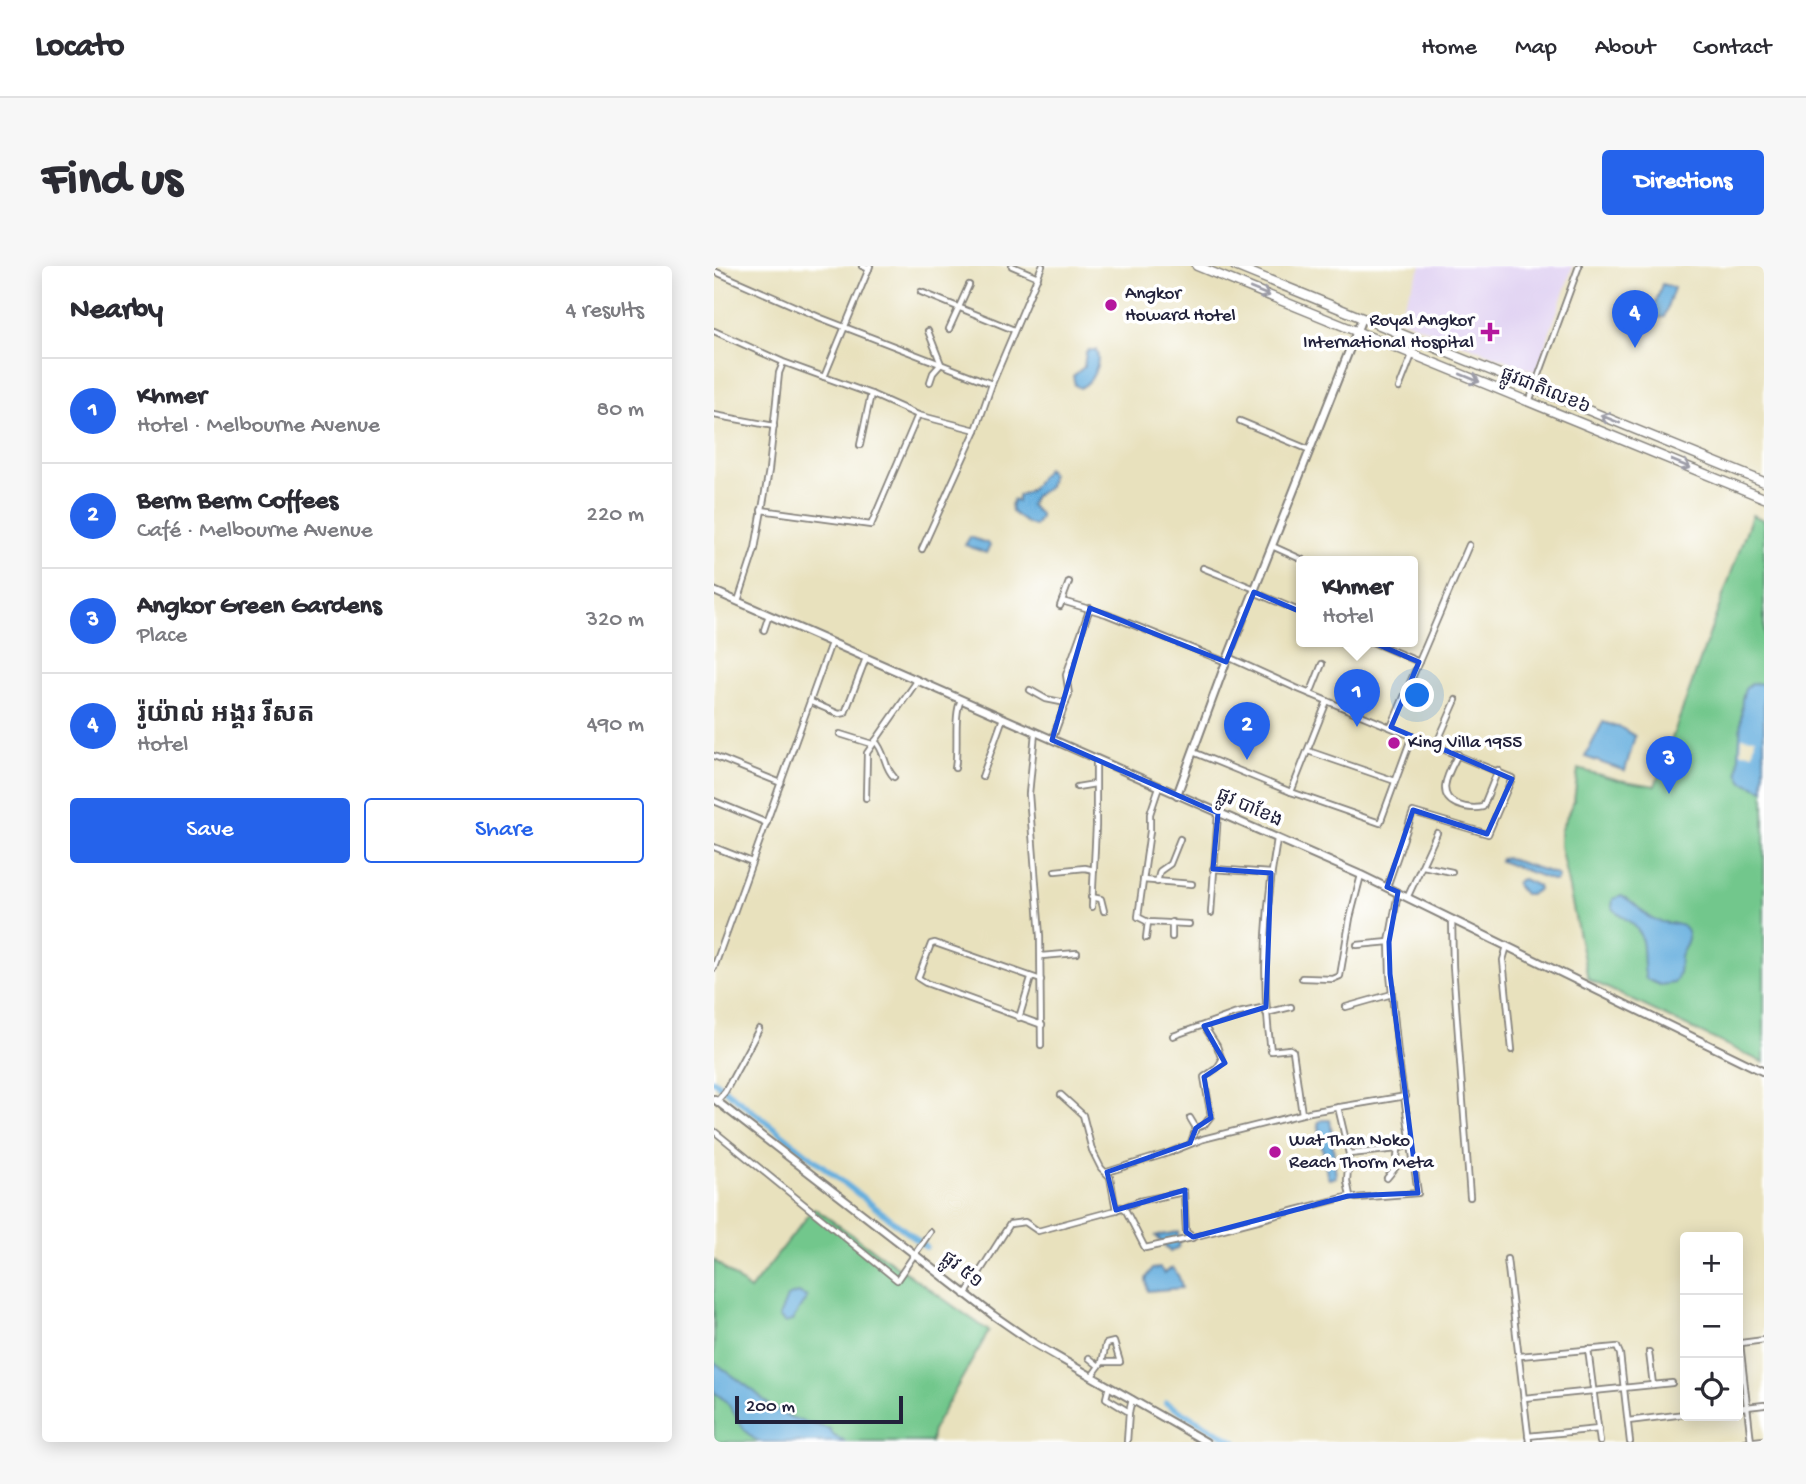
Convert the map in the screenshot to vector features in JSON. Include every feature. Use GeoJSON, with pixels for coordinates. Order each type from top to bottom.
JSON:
{"type":"FeatureCollection","features":[{"type":"Feature","properties":{"kind":"highway","name":"ផ្លូវជាតិលេខ៦"},"geometry":{"type":"LineString","coordinates":[[1197,266],[1764,498]]}},
{"type":"Feature","properties":{"kind":"highway","name":"ផ្លូវជាតិលេខ៦"},"geometry":{"type":"LineString","coordinates":[[1235,266],[1764,482]]}},
{"type":"Feature","properties":{"kind":"street"},"geometry":{"type":"LineString","coordinates":[[824,377],[870,268],[862,266]]}},
{"type":"Feature","properties":{"kind":"street"},"geometry":{"type":"LineString","coordinates":[[1012,266],[1038,276]]}},
{"type":"Feature","properties":{"kind":"street"},"geometry":{"type":"LineString","coordinates":[[922,549],[976,430],[992,384],[1042,266]]}},
{"type":"Feature","properties":{"kind":"street"},"geometry":{"type":"LineString","coordinates":[[1528,402],[1579,266]]}},
{"type":"Feature","properties":{"kind":"street"},"geometry":{"type":"LineString","coordinates":[[714,271],[992,384]]}},
{"type":"Feature","properties":{"kind":"street"},"geometry":{"type":"LineString","coordinates":[[949,329],[969,285]]}},
{"type":"Feature","properties":{"kind":"street"},"geometry":{"type":"LineString","coordinates":[[921,292],[1014,330]]}},
{"type":"Feature","properties":{"kind":"street"},"geometry":{"type":"LineString","coordinates":[[1177,795],[1254,590],[1362,318]]}},
{"type":"Feature","properties":{"kind":"street"},"geometry":{"type":"LineString","coordinates":[[714,331],[783,362],[918,415],[976,430]]}},
{"type":"Feature","properties":{"kind":"street"},"geometry":{"type":"LineString","coordinates":[[928,331],[941,364]]}},
{"type":"Feature","properties":{"kind":"street"},"geometry":{"type":"LineString","coordinates":[[1399,388],[1412,355]]}},
{"type":"Feature","properties":{"kind":"street"},"geometry":{"type":"LineString","coordinates":[[738,601],[752,560],[769,470],[783,362]]}},
{"type":"Feature","properties":{"kind":"street"},"geometry":{"type":"LineString","coordinates":[[930,382],[933,373],[941,364]]}},
{"type":"Feature","properties":{"kind":"street"},"geometry":{"type":"LineString","coordinates":[[860,445],[870,394]]}},
{"type":"Feature","properties":{"kind":"street"},"geometry":{"type":"LineString","coordinates":[[714,415],[774,426]]}},
{"type":"Feature","properties":{"kind":"street"},"geometry":{"type":"LineString","coordinates":[[761,510],[872,525],[918,415]]}},
{"type":"Feature","properties":{"kind":"street"},"geometry":{"type":"LineString","coordinates":[[1240,421],[1311,450]]}},
{"type":"Feature","properties":{"kind":"street"},"geometry":{"type":"LineString","coordinates":[[1391,727],[1469,545]]}},
{"type":"Feature","properties":{"kind":"street"},"geometry":{"type":"LineString","coordinates":[[1272,546],[1296,557]]}},
{"type":"Feature","properties":{"kind":"street"},"geometry":{"type":"LineString","coordinates":[[1203,568],[1296,610]]}},
{"type":"Feature","properties":{"kind":"street"},"geometry":{"type":"LineString","coordinates":[[1069,582],[1061,603],[1090,608],[1227,660],[1508,774],[1512,779],[1488,834],[1414,812],[1387,887]]}},
{"type":"Feature","properties":{"kind":"street","name":"ផ្លូវ បាខែង"},"geometry":{"type":"LineString","coordinates":[[714,591],[1408,896],[1764,1072]]}},
{"type":"Feature","properties":{"kind":"street"},"geometry":{"type":"LineString","coordinates":[[1052,740],[1069,694],[1066,676],[1090,608]]}},
{"type":"Feature","properties":{"kind":"street"},"geometry":{"type":"LineString","coordinates":[[764,631],[769,615]]}},
{"type":"Feature","properties":{"kind":"street"},"geometry":{"type":"LineString","coordinates":[[714,968],[831,643]]}},
{"type":"Feature","properties":{"kind":"street"},"geometry":{"type":"LineString","coordinates":[[1384,647],[1419,662]]}},
{"type":"Feature","properties":{"kind":"street"},"geometry":{"type":"LineString","coordinates":[[811,702],[844,714],[866,658]]}},
{"type":"Feature","properties":{"kind":"street"},"geometry":{"type":"LineString","coordinates":[[1310,694],[1322,664]]}},
{"type":"Feature","properties":{"kind":"street"},"geometry":{"type":"LineString","coordinates":[[866,798],[866,757],[917,681]]}},
{"type":"Feature","properties":{"kind":"street"},"geometry":{"type":"LineString","coordinates":[[1030,690],[1046,699],[1066,703]]}},
{"type":"Feature","properties":{"kind":"street"},"geometry":{"type":"LineString","coordinates":[[955,768],[957,709],[961,700]]}},
{"type":"Feature","properties":{"kind":"street"},"geometry":{"type":"LineString","coordinates":[[1436,744],[1456,700]]}},
{"type":"Feature","properties":{"kind":"street"},"geometry":{"type":"LineString","coordinates":[[1292,792],[1327,701]]}},
{"type":"Feature","properties":{"kind":"street"},"geometry":{"type":"LineString","coordinates":[[982,777],[1003,718]]}},
{"type":"Feature","properties":{"kind":"street"},"geometry":{"type":"LineString","coordinates":[[1035,733],[1029,794],[1041,956],[1041,1045]]}},
{"type":"Feature","properties":{"kind":"street"},"geometry":{"type":"LineString","coordinates":[[841,734],[874,743],[883,750],[887,768],[894,777]]}},
{"type":"Feature","properties":{"kind":"street"},"geometry":{"type":"LineString","coordinates":[[1193,752],[1292,792],[1380,823],[1412,736]]}},
{"type":"Feature","properties":{"kind":"street"},"geometry":{"type":"LineString","coordinates":[[1308,751],[1395,781]]}},
{"type":"Feature","properties":{"kind":"street"},"geometry":{"type":"LineString","coordinates":[[1458,754],[1444,788],[1448,798],[1455,803],[1472,809],[1483,807],[1497,770]]}},
{"type":"Feature","properties":{"kind":"street"},"geometry":{"type":"LineString","coordinates":[[714,756],[781,783]]}},
{"type":"Feature","properties":{"kind":"street"},"geometry":{"type":"LineString","coordinates":[[1092,906],[1096,759]]}},
{"type":"Feature","properties":{"kind":"street"},"geometry":{"type":"LineString","coordinates":[[1077,787],[1095,784]]}},
{"type":"Feature","properties":{"kind":"street"},"geometry":{"type":"LineString","coordinates":[[1159,787],[1150,814],[1138,917],[1148,922],[1189,924]]}},
{"type":"Feature","properties":{"kind":"street"},"geometry":{"type":"LineString","coordinates":[[714,802],[766,823]]}},
{"type":"Feature","properties":{"kind":"street"},"geometry":{"type":"LineString","coordinates":[[1211,913],[1218,813]]}},
{"type":"Feature","properties":{"kind":"street"},"geometry":{"type":"LineString","coordinates":[[1408,896],[1437,833]]}},
{"type":"Feature","properties":{"kind":"street"},"geometry":{"type":"LineString","coordinates":[[1157,882],[1160,871],[1170,864],[1180,839]]}},
{"type":"Feature","properties":{"kind":"street"},"geometry":{"type":"LineString","coordinates":[[1277,839],[1271,873],[1266,1010],[1271,1051],[1293,1051],[1302,1115]]}},
{"type":"Feature","properties":{"kind":"street"},"geometry":{"type":"LineString","coordinates":[[714,847],[752,862]]}},
{"type":"Feature","properties":{"kind":"street"},"geometry":{"type":"LineString","coordinates":[[1423,866],[1452,872]]}},
{"type":"Feature","properties":{"kind":"street"},"geometry":{"type":"LineString","coordinates":[[1055,871],[1085,868],[1094,870]]}},
{"type":"Feature","properties":{"kind":"street"},"geometry":{"type":"LineString","coordinates":[[1213,869],[1271,873]]}},
{"type":"Feature","properties":{"kind":"street"},"geometry":{"type":"LineString","coordinates":[[1302,978],[1333,979],[1340,976],[1361,875]]}},
{"type":"Feature","properties":{"kind":"street"},"geometry":{"type":"LineString","coordinates":[[1143,880],[1192,884]]}},
{"type":"Feature","properties":{"kind":"street"},"geometry":{"type":"LineString","coordinates":[[1118,1208],[1126,1211],[1145,1248],[1350,1196],[1356,1198],[1418,1193],[1392,994],[1389,942],[1398,892]]}},
{"type":"Feature","properties":{"kind":"street"},"geometry":{"type":"LineString","coordinates":[[1091,897],[1102,900],[1104,911]]}},
{"type":"Feature","properties":{"kind":"street"},"geometry":{"type":"LineString","coordinates":[[1452,918],[1454,985],[1470,1197]]}},
{"type":"Feature","properties":{"kind":"street"},"geometry":{"type":"LineString","coordinates":[[1146,938],[1148,922]]}},
{"type":"Feature","properties":{"kind":"street"},"geometry":{"type":"LineString","coordinates":[[1172,922],[1172,937]]}},
{"type":"Feature","properties":{"kind":"street"},"geometry":{"type":"LineString","coordinates":[[1357,945],[1389,942]]}},
{"type":"Feature","properties":{"kind":"street"},"geometry":{"type":"LineString","coordinates":[[1041,980],[933,943],[926,954],[918,978],[1042,1025]]}},
{"type":"Feature","properties":{"kind":"street"},"geometry":{"type":"LineString","coordinates":[[1507,945],[1503,960],[1512,1050]]}},
{"type":"Feature","properties":{"kind":"street"},"geometry":{"type":"LineString","coordinates":[[1041,956],[1077,953]]}},
{"type":"Feature","properties":{"kind":"street"},"geometry":{"type":"LineString","coordinates":[[1019,1018],[1031,978]]}},
{"type":"Feature","properties":{"kind":"street"},"geometry":{"type":"LineString","coordinates":[[1346,1007],[1392,994]]}},
{"type":"Feature","properties":{"kind":"street"},"geometry":{"type":"LineString","coordinates":[[1173,1036],[1234,1014],[1291,1007]]}},
{"type":"Feature","properties":{"kind":"street"},"geometry":{"type":"LineString","coordinates":[[1190,1143],[1196,1128],[1204,1125],[1211,1116],[1204,1077],[1217,1068],[1222,1060],[1217,1046],[1204,1026]]}},
{"type":"Feature","properties":{"kind":"street"},"geometry":{"type":"LineString","coordinates":[[715,1100],[724,1094],[759,1029]]}},
{"type":"Feature","properties":{"kind":"street"},"geometry":{"type":"LineString","coordinates":[[1061,1095],[1083,1115],[1092,1150],[1101,1168],[1107,1172],[1118,1208]]}},
{"type":"Feature","properties":{"kind":"street"},"geometry":{"type":"LineString","coordinates":[[1107,1172],[1168,1153],[1190,1143],[1338,1107],[1406,1096]]}},
{"type":"Feature","properties":{"kind":"street","name":"ផ្លូវ ៥១"},"geometry":{"type":"LineString","coordinates":[[715,1100],[912,1256],[1035,1344],[1092,1376],[1130,1406],[1206,1442]]}},
{"type":"Feature","properties":{"kind":"street"},"geometry":{"type":"LineString","coordinates":[[1338,1107],[1349,1154],[1347,1181],[1350,1196]]}},
{"type":"Feature","properties":{"kind":"street"},"geometry":{"type":"LineString","coordinates":[[1190,1118],[1196,1128]]}},
{"type":"Feature","properties":{"kind":"street"},"geometry":{"type":"LineString","coordinates":[[714,1131],[897,1280],[930,1232]]}},
{"type":"Feature","properties":{"kind":"street"},"geometry":{"type":"LineString","coordinates":[[1349,1154],[1398,1149],[1412,1144]]}},
{"type":"Feature","properties":{"kind":"street"},"geometry":{"type":"LineString","coordinates":[[1387,1178],[1395,1167],[1398,1149]]}},
{"type":"Feature","properties":{"kind":"street"},"geometry":{"type":"LineString","coordinates":[[965,1295],[1010,1224],[1028,1223],[1038,1231],[1139,1201],[1184,1192],[1186,1232],[1193,1237]]}},
{"type":"Feature","properties":{"kind":"street"},"geometry":{"type":"LineString","coordinates":[[1507,1258],[1528,1439],[1599,1429]]}},
{"type":"Feature","properties":{"kind":"street"},"geometry":{"type":"LineString","coordinates":[[1743,1343],[1764,1340]]}},
{"type":"Feature","properties":{"kind":"street"},"geometry":{"type":"LineString","coordinates":[[1089,1359],[1100,1364],[1120,1362],[1114,1342],[1106,1344],[1100,1364],[1092,1376]]}},
{"type":"Feature","properties":{"kind":"street"},"geometry":{"type":"LineString","coordinates":[[1520,1356],[1613,1347],[1618,1349],[1630,1442]]}},
{"type":"Feature","properties":{"kind":"street"},"geometry":{"type":"LineString","coordinates":[[1588,1349],[1600,1442]]}},
{"type":"Feature","properties":{"kind":"street"},"geometry":{"type":"LineString","coordinates":[[1649,1352],[1653,1385]]}},
{"type":"Feature","properties":{"kind":"street"},"geometry":{"type":"LineString","coordinates":[[1741,1358],[1751,1442]]}},
{"type":"Feature","properties":{"kind":"street"},"geometry":{"type":"LineString","coordinates":[[1524,1398],[1672,1383]]}},
{"type":"Feature","properties":{"kind":"street"},"geometry":{"type":"LineString","coordinates":[[1107,1390],[1107,1399],[1130,1406],[1127,1442]]}},
{"type":"Feature","properties":{"kind":"street"},"geometry":{"type":"LineString","coordinates":[[1743,1407],[1764,1405]]}},
{"type":"Feature","properties":{"kind":"street"},"geometry":{"type":"LineString","coordinates":[[1628,1421],[1680,1415]]}},
{"type":"Feature","properties":{"kind":"street"},"geometry":{"type":"LineString","coordinates":[[1745,1442],[1764,1440]]}},
{"type":"Feature","properties":{"kind":"highlighted area"},"geometry":{"type":"Polygon","coordinates":[[[1254,592],[1419,662],[1391,727],[1512,779],[1487,834],[1413,810],[1387,887],[1398,892],[1389,942],[1390,974],[1418,1193],[1348,1196],[1193,1237],[1186,1232],[1185,1190],[1116,1210],[1107,1172],[1190,1143],[1196,1128],[1211,1118],[1204,1077],[1225,1063],[1204,1026],[1266,1007],[1271,873],[1213,869],[1218,813],[1052,740],[1090,608],[1226,662],[1254,592]]]}},
{"type":"Feature","properties":{"kind":"shaded area","name":"Royal Angkor International Hospital"},"geometry":{"type":"Polygon","coordinates":[[[1421,266],[1573,266],[1536,372],[1397,318],[1421,266]]]}},
{"type":"Feature","properties":{"kind":"green space"},"geometry":{"type":"Polygon","coordinates":[[[1752,515],[1764,520],[1764,1063],[1588,979],[1560,846],[1560,831],[1574,801],[1578,769],[1655,786],[1752,515]]]}},
{"type":"Feature","properties":{"kind":"green space"},"geometry":{"type":"Polygon","coordinates":[[[814,1208],[989,1331],[933,1429],[931,1442],[714,1442],[714,1260],[750,1290],[814,1208]]]}},
{"type":"Feature","properties":{"kind":"water"},"geometry":{"type":"Polygon","coordinates":[[[1662,284],[1674,288],[1664,317],[1657,318],[1652,313],[1662,284]]]}},
{"type":"Feature","properties":{"kind":"water"},"geometry":{"type":"Polygon","coordinates":[[[1096,350],[1097,366],[1088,382],[1080,388],[1075,385],[1073,376],[1084,367],[1086,352],[1096,350]]]}},
{"type":"Feature","properties":{"kind":"water"},"geometry":{"type":"Polygon","coordinates":[[[1047,469],[1052,474],[1049,487],[1035,496],[1030,505],[1040,514],[1035,526],[1012,512],[1011,506],[1013,500],[1018,501],[1018,496],[1033,487],[1047,469]]]}},
{"type":"Feature","properties":{"kind":"water"},"geometry":{"type":"Polygon","coordinates":[[[970,537],[990,546],[986,553],[965,545],[970,537]]]}},
{"type":"Feature","properties":{"kind":"water"},"geometry":{"type":"Polygon","coordinates":[[[1752,683],[1764,684],[1764,790],[1743,782],[1738,773],[1742,699],[1745,689],[1752,683]]]}},
{"type":"Feature","properties":{"kind":"water"},"geometry":{"type":"Polygon","coordinates":[[[1603,722],[1635,736],[1625,771],[1585,757],[1603,722]]]}},
{"type":"Feature","properties":{"kind":"water"},"geometry":{"type":"Polygon","coordinates":[[[1506,858],[1555,874],[1558,876],[1557,880],[1500,861],[1506,858]]]}},
{"type":"Feature","properties":{"kind":"water"},"geometry":{"type":"Polygon","coordinates":[[[1523,879],[1539,889],[1530,895],[1524,894],[1516,884],[1523,879]]]}},
{"type":"Feature","properties":{"kind":"water"},"geometry":{"type":"Polygon","coordinates":[[[1621,896],[1630,900],[1652,919],[1679,925],[1687,931],[1688,940],[1681,954],[1679,974],[1674,983],[1660,985],[1646,979],[1640,935],[1634,926],[1612,907],[1613,899],[1621,896]]]}},
{"type":"Feature","properties":{"kind":"water"},"geometry":{"type":"Polygon","coordinates":[[[1330,1120],[1331,1126],[1336,1177],[1329,1179],[1318,1123],[1330,1120]]]}},
{"type":"Feature","properties":{"kind":"water"},"geometry":{"type":"Polygon","coordinates":[[[1178,1232],[1179,1247],[1170,1252],[1156,1236],[1178,1232]]]}},
{"type":"Feature","properties":{"kind":"water"},"geometry":{"type":"Polygon","coordinates":[[[1160,1268],[1164,1273],[1172,1268],[1179,1277],[1182,1288],[1148,1291],[1146,1279],[1152,1269],[1160,1268]]]}},
{"type":"Feature","properties":{"kind":"water"},"geometry":{"type":"Polygon","coordinates":[[[798,1293],[807,1297],[792,1321],[785,1323],[779,1317],[787,1297],[798,1293]]]}},
{"type":"Feature","properties":{"kind":"water"},"geometry":{"type":"Polygon","coordinates":[[[714,1362],[771,1407],[792,1418],[830,1429],[834,1436],[846,1442],[760,1442],[754,1439],[726,1402],[714,1392],[714,1362]]]}},
{"type":"Feature","properties":{"kind":"pier"},"geometry":{"type":"Polygon","coordinates":[[[1742,737],[1755,738],[1753,753],[1741,752],[1742,737]]]}},
{"type":"Feature","properties":{"kind":"waterway"},"geometry":{"type":"LineString","coordinates":[[714,1081],[926,1247]]}},
{"type":"Feature","properties":{"kind":"waterway"},"geometry":{"type":"LineString","coordinates":[[1166,1403],[1235,1442]]}},
{"type":"Feature","properties":{"kind":"place","name":"Angkor Howard Hotel"},"geometry":{"type":"Point","coordinates":[1111,305]}},
{"type":"Feature","properties":{"kind":"place","name":"Royal Angkor International Hospital"},"geometry":{"type":"Point","coordinates":[1490,332]}},
{"type":"Feature","properties":{"kind":"place","name":"រ៉ូយ៉ាល់ អង្គរ រីសត"},"geometry":{"type":"Point","coordinates":[1635,348]}},
{"type":"Feature","properties":{"kind":"place","name":"Khmer"},"geometry":{"type":"Point","coordinates":[1357,727]}},
{"type":"Feature","properties":{"kind":"place","name":"King Villa 1955"},"geometry":{"type":"Point","coordinates":[1394,743]}},
{"type":"Feature","properties":{"kind":"place","name":"Berm Berm Coffees"},"geometry":{"type":"Point","coordinates":[1247,760]}},
{"type":"Feature","properties":{"kind":"place","name":"Angkor Green Gardens"},"geometry":{"type":"Point","coordinates":[1669,794]}},
{"type":"Feature","properties":{"kind":"place","name":"Wat Than Noko Reach Thorm Meta"},"geometry":{"type":"Point","coordinates":[1275,1152]}}]}
